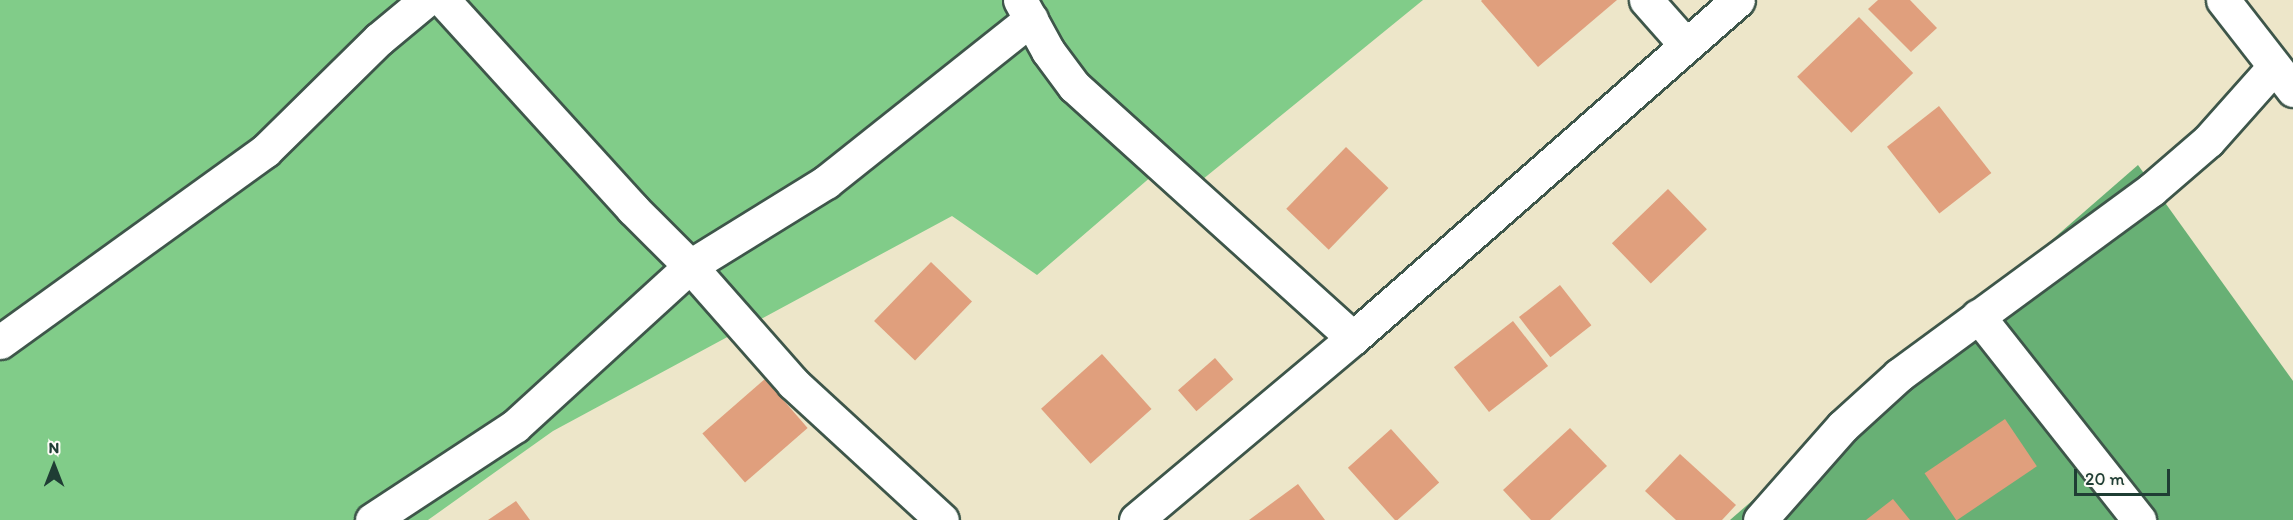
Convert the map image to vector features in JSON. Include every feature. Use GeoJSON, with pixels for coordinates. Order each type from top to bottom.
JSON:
{"type":"FeatureCollection","features":[{"type":"Feature","properties":{"kind":"street"},"geometry":{"type":"LineString","coordinates":[[0,342],[265,151],[379,39],[426,0]]}},
{"type":"Feature","properties":{"kind":"street"},"geometry":{"type":"LineString","coordinates":[[443,0],[633,209],[690,266],[792,383],[942,520]]}},
{"type":"Feature","properties":{"kind":"street"},"geometry":{"type":"LineString","coordinates":[[1646,0],[1685,44]]}},
{"type":"Feature","properties":{"kind":"street"},"geometry":{"type":"LineString","coordinates":[[1136,520],[1353,339],[1685,44],[1738,0]]}},
{"type":"Feature","properties":{"kind":"street"},"geometry":{"type":"LineString","coordinates":[[1760,520],[1843,426],[1899,375],[2151,190],[2208,141],[2288,83],[2223,0]]}},
{"type":"Feature","properties":{"kind":"street"},"geometry":{"type":"LineString","coordinates":[[372,520],[515,426],[690,266],[826,182],[1026,10],[1048,51],[1074,86],[1353,339]]}},
{"type":"Feature","properties":{"kind":"street"},"geometry":{"type":"LineString","coordinates":[[1978,316],[2139,520]]}},
{"type":"Feature","properties":{"kind":"green space"},"geometry":{"type":"Polygon","coordinates":[[[0,0],[1423,0],[1192,188],[1167,163],[1037,275],[952,216],[553,431],[428,520],[0,520],[0,0]]]}},
{"type":"Feature","properties":{"kind":"green space"},"geometry":{"type":"Polygon","coordinates":[[[2138,165],[2293,381],[2293,520],[1730,520],[2138,165]]]}},
{"type":"Feature","properties":{"kind":"building"},"geometry":{"type":"Polygon","coordinates":[[[1482,0],[1617,0],[1538,67],[1481,1],[1482,0]]]}},
{"type":"Feature","properties":{"kind":"building"},"geometry":{"type":"Polygon","coordinates":[[[1878,0],[1910,0],[1937,28],[1911,52],[1868,9],[1878,0]]]}},
{"type":"Feature","properties":{"kind":"building"},"geometry":{"type":"Polygon","coordinates":[[[1859,17],[1913,73],[1851,133],[1797,77],[1859,17]]]}},
{"type":"Feature","properties":{"kind":"building"},"geometry":{"type":"Polygon","coordinates":[[[1939,106],[1991,173],[1939,214],[1887,147],[1939,106]]]}},
{"type":"Feature","properties":{"kind":"building"},"geometry":{"type":"Polygon","coordinates":[[[1346,147],[1388,188],[1329,250],[1286,209],[1346,147]]]}},
{"type":"Feature","properties":{"kind":"building"},"geometry":{"type":"Polygon","coordinates":[[[1668,189],[1707,229],[1651,283],[1612,243],[1668,189]]]}},
{"type":"Feature","properties":{"kind":"building"},"geometry":{"type":"Polygon","coordinates":[[[931,262],[972,302],[915,361],[874,321],[931,262]]]}},
{"type":"Feature","properties":{"kind":"building"},"geometry":{"type":"Polygon","coordinates":[[[1560,285],[1591,325],[1550,357],[1519,317],[1560,285]]]}},
{"type":"Feature","properties":{"kind":"building"},"geometry":{"type":"Polygon","coordinates":[[[1513,321],[1548,366],[1489,412],[1454,367],[1513,321]]]}},
{"type":"Feature","properties":{"kind":"building"},"geometry":{"type":"Polygon","coordinates":[[[1102,354],[1152,409],[1091,464],[1041,409],[1102,354]]]}},
{"type":"Feature","properties":{"kind":"building"},"geometry":{"type":"Polygon","coordinates":[[[1215,358],[1233,379],[1196,411],[1178,390],[1215,358]]]}},
{"type":"Feature","properties":{"kind":"building"},"geometry":{"type":"Polygon","coordinates":[[[765,379],[808,428],[745,483],[702,433],[765,379]]]}},
{"type":"Feature","properties":{"kind":"building"},"geometry":{"type":"Polygon","coordinates":[[[2005,419],[2037,466],[1957,520],[1925,473],[2005,419]]]}},
{"type":"Feature","properties":{"kind":"building"},"geometry":{"type":"Polygon","coordinates":[[[1570,428],[1607,466],[1550,520],[1531,520],[1503,490],[1570,428]]]}},
{"type":"Feature","properties":{"kind":"building"},"geometry":{"type":"Polygon","coordinates":[[[1391,429],[1439,483],[1395,520],[1348,468],[1391,429]]]}},
{"type":"Feature","properties":{"kind":"building"},"geometry":{"type":"Polygon","coordinates":[[[1680,454],[1736,505],[1722,520],[1676,520],[1645,491],[1680,454]]]}},
{"type":"Feature","properties":{"kind":"building"},"geometry":{"type":"Polygon","coordinates":[[[1298,484],[1325,520],[1249,520],[1298,484]]]}},
{"type":"Feature","properties":{"kind":"building"},"geometry":{"type":"Polygon","coordinates":[[[1893,499],[1910,520],[1866,520],[1893,499]]]}},
{"type":"Feature","properties":{"kind":"building"},"geometry":{"type":"Polygon","coordinates":[[[516,501],[530,520],[488,520],[516,501]]]}}]}
